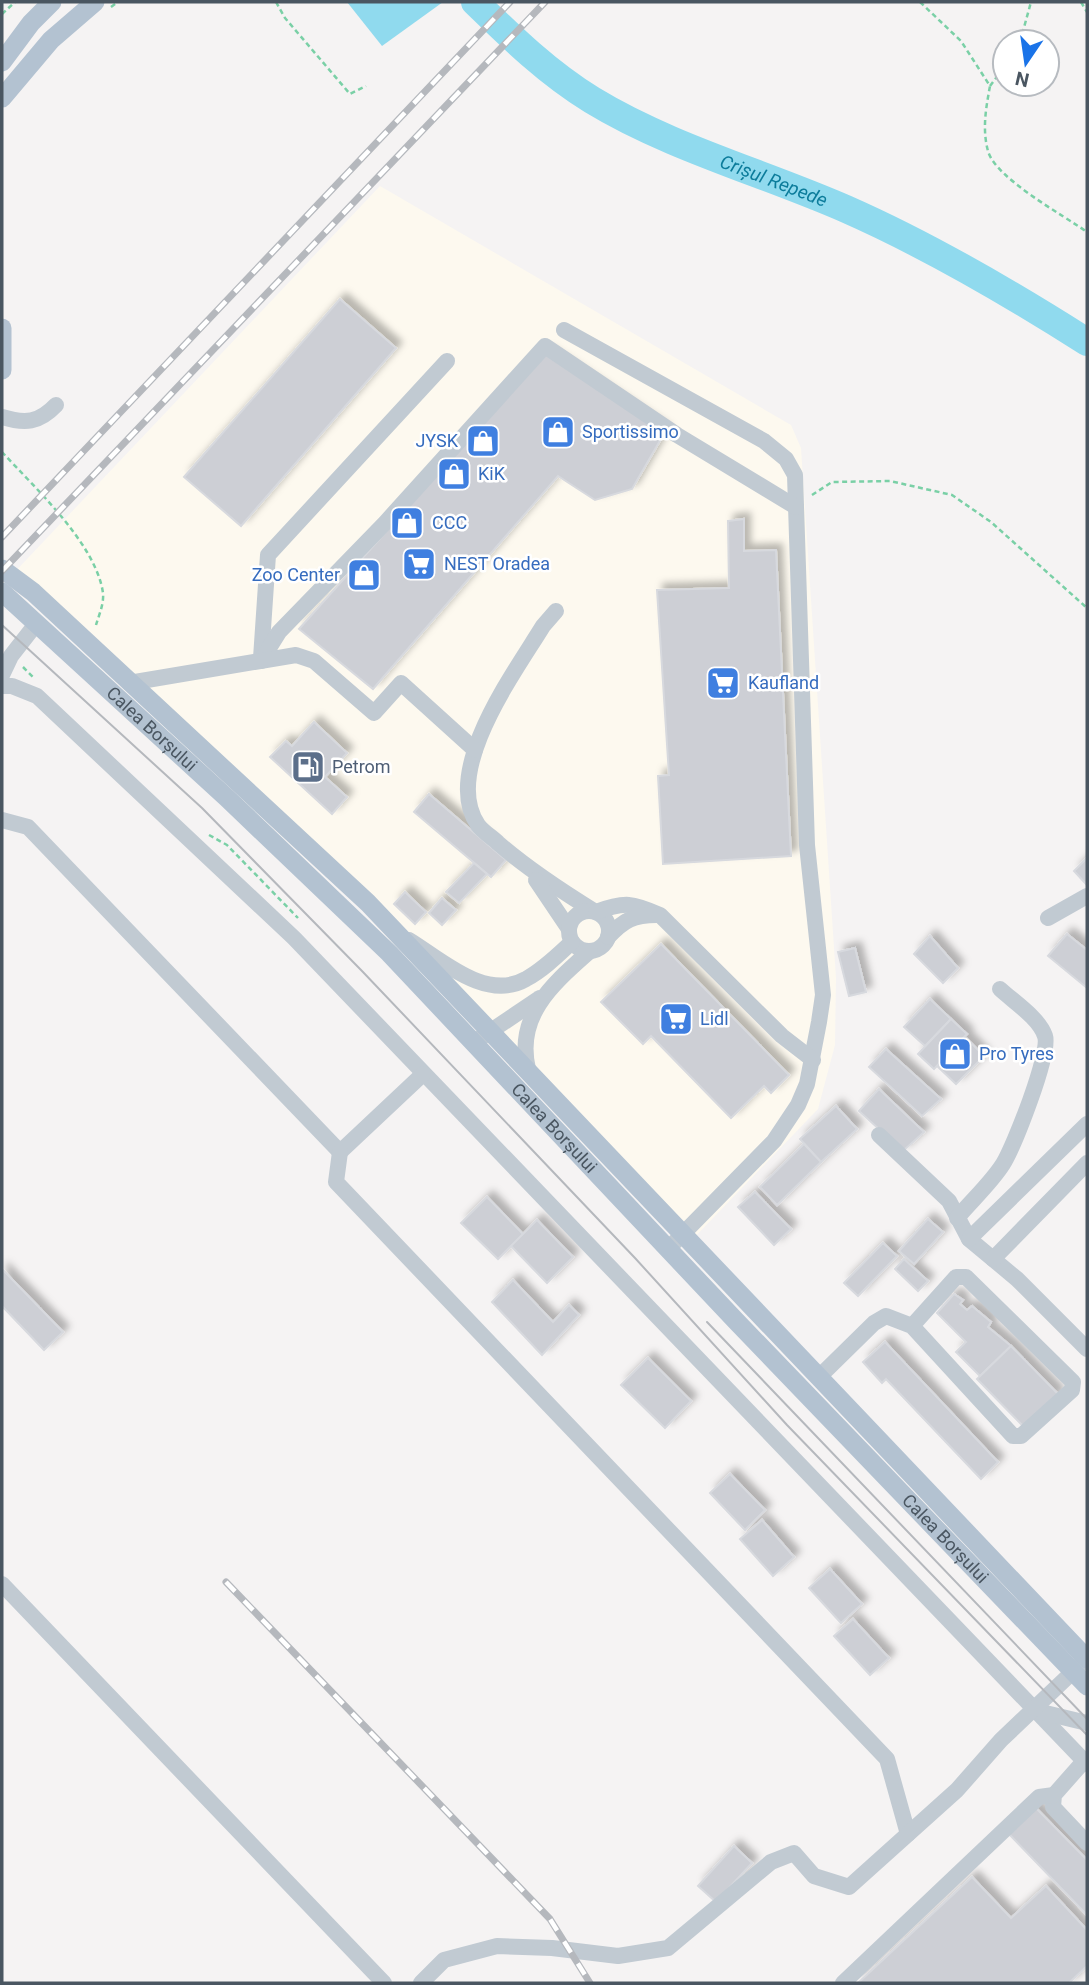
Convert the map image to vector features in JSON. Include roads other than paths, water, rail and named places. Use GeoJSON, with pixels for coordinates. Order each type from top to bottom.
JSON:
{"type":"FeatureCollection","features":[{"type":"Feature","properties":{"kind":"main road"},"geometry":{"type":"LineString","coordinates":[[2,62],[31,23],[52,2]]}},
{"type":"Feature","properties":{"kind":"main road"},"geometry":{"type":"LineString","coordinates":[[2,98],[51,40],[95,2]]}},
{"type":"Feature","properties":{"kind":"main road"},"geometry":{"type":"LineString","coordinates":[[2,328],[2,370]]}},
{"type":"Feature","properties":{"kind":"main road"},"geometry":{"type":"LineString","coordinates":[[2,558],[33,592]]}},
{"type":"Feature","properties":{"kind":"main road","name":"Calea Borșului"},"geometry":{"type":"LineString","coordinates":[[2,569],[33,592],[129,683],[298,835],[396,931],[819,1377],[1083,1672]]}},
{"type":"Feature","properties":{"kind":"main road","name":"Calea Borșului"},"geometry":{"type":"LineString","coordinates":[[2,592],[350,914],[668,1249],[1083,1672]]}},
{"type":"Feature","properties":{"kind":"street"},"geometry":{"type":"LineString","coordinates":[[564,330],[764,441],[786,460],[794,475],[807,845],[823,995],[813,1060],[798,1105],[774,1141],[668,1249]]}},
{"type":"Feature","properties":{"kind":"street"},"geometry":{"type":"LineString","coordinates":[[261,661],[279,632],[385,523],[545,346],[677,435],[796,507]]}},
{"type":"Feature","properties":{"kind":"street"},"geometry":{"type":"LineString","coordinates":[[261,661],[268,555],[447,361]]}},
{"type":"Feature","properties":{"kind":"street"},"geometry":{"type":"LineString","coordinates":[[2,417],[19,422],[37,421],[56,405]]}},
{"type":"Feature","properties":{"kind":"street"},"geometry":{"type":"LineString","coordinates":[[556,611],[543,626],[504,690],[469,765],[468,788],[470,806],[478,825],[528,870],[552,899],[570,935],[590,951]]}},
{"type":"Feature","properties":{"kind":"street"},"geometry":{"type":"LineString","coordinates":[[2,675],[11,656],[36,624]]}},
{"type":"Feature","properties":{"kind":"street"},"geometry":{"type":"LineString","coordinates":[[129,683],[296,655],[314,661],[374,713],[401,683],[475,750]]}},
{"type":"Feature","properties":{"kind":"street"},"geometry":{"type":"LineString","coordinates":[[2,687],[12,686],[37,696],[294,937],[1086,1763],[1054,1795],[1039,1797],[843,1983]]}},
{"type":"Feature","properties":{"kind":"street"},"geometry":{"type":"LineString","coordinates":[[2,820],[28,827],[44,842],[340,1152]]}},
{"type":"Feature","properties":{"kind":"street"},"geometry":{"type":"LineString","coordinates":[[528,870],[595,911],[608,924],[608,937]]}},
{"type":"Feature","properties":{"kind":"street"},"geometry":{"type":"LineString","coordinates":[[1048,918],[1087,896]]}},
{"type":"Feature","properties":{"kind":"street"},"geometry":{"type":"LineString","coordinates":[[396,931],[477,982],[494,986],[524,981],[570,935],[578,914],[619,903],[638,905],[660,915],[782,1035],[813,1060]]}},
{"type":"Feature","properties":{"kind":"street"},"geometry":{"type":"LineString","coordinates":[[473,1043],[489,1029],[540,998],[590,951],[601,947],[625,919],[638,915],[660,915]]}},
{"type":"Feature","properties":{"kind":"street"},"geometry":{"type":"LineString","coordinates":[[957,1218],[1006,1158],[1016,1141],[1042,1062],[1046,1039],[1040,1027],[1000,989]]}},
{"type":"Feature","properties":{"kind":"street"},"geometry":{"type":"LineString","coordinates":[[528,1069],[525,1042],[540,998]]}},
{"type":"Feature","properties":{"kind":"street"},"geometry":{"type":"LineString","coordinates":[[423,1074],[340,1152],[337,1182],[887,1759],[908,1834]]}},
{"type":"Feature","properties":{"kind":"street"},"geometry":{"type":"LineString","coordinates":[[969,1239],[1087,1124]]}},
{"type":"Feature","properties":{"kind":"street"},"geometry":{"type":"LineString","coordinates":[[878,1135],[949,1200],[969,1239],[1017,1279],[1087,1349]]}},
{"type":"Feature","properties":{"kind":"street"},"geometry":{"type":"LineString","coordinates":[[993,1259],[1087,1163]]}},
{"type":"Feature","properties":{"kind":"street"},"geometry":{"type":"LineString","coordinates":[[819,1377],[874,1323],[886,1316],[912,1326],[1013,1436],[1021,1436],[1072,1390],[1073,1382],[966,1277],[956,1277],[912,1326]]}},
{"type":"Feature","properties":{"kind":"street"},"geometry":{"type":"LineString","coordinates":[[2,1584],[384,1983]]}},
{"type":"Feature","properties":{"kind":"street"},"geometry":{"type":"LineString","coordinates":[[421,1983],[444,1960],[497,1946],[552,1948],[618,1956],[668,1948],[771,1862],[794,1853],[814,1876],[849,1887],[957,1790],[1001,1740],[1033,1710],[1083,1672]]}},
{"type":"Feature","properties":{"kind":"street"},"geometry":{"type":"LineString","coordinates":[[1033,1710],[1087,1723]]}},
{"type":"Feature","properties":{"kind":"street"},"geometry":{"type":"LineString","coordinates":[[1054,1795],[1053,1807],[1087,1843]]}},
{"type":"Feature","properties":{"kind":"water"},"geometry":{"type":"Polygon","coordinates":[[[347,2],[443,2],[382,46],[347,2]]]}},
{"type":"Feature","properties":{"kind":"waterway","name":"Crișul Repede"},"geometry":{"type":"LineString","coordinates":[[475,2],[545,67],[622,117],[685,146],[877,223],[969,271],[1087,342]]}},
{"type":"Feature","properties":{"kind":"tram line"},"geometry":{"type":"LineString","coordinates":[[2,625],[202,808],[362,971],[635,1258],[787,1425],[1087,1735]]}},
{"type":"Feature","properties":{"kind":"tram line"},"geometry":{"type":"LineString","coordinates":[[707,1322],[1087,1719]]}},
{"type":"Feature","properties":{"kind":"railway"},"geometry":{"type":"LineString","coordinates":[[2,537],[510,2]]}},
{"type":"Feature","properties":{"kind":"railway"},"geometry":{"type":"LineString","coordinates":[[2,571],[545,2]]}},
{"type":"Feature","properties":{"kind":"railway"},"geometry":{"type":"LineString","coordinates":[[226,1582],[550,1919],[590,1983]]}},
{"type":"Feature","properties":{"kind":"place","name":"Sportissimo"},"geometry":{"type":"Point","coordinates":[558,432]}},
{"type":"Feature","properties":{"kind":"place","name":"JYSK"},"geometry":{"type":"Point","coordinates":[483,441]}},
{"type":"Feature","properties":{"kind":"place","name":"KiK"},"geometry":{"type":"Point","coordinates":[454,474]}},
{"type":"Feature","properties":{"kind":"place","name":"CCC"},"geometry":{"type":"Point","coordinates":[407,523]}},
{"type":"Feature","properties":{"kind":"place","name":"NEST Oradea"},"geometry":{"type":"Point","coordinates":[419,564]}},
{"type":"Feature","properties":{"kind":"place","name":"Zoo Center"},"geometry":{"type":"Point","coordinates":[364,575]}},
{"type":"Feature","properties":{"kind":"place","name":"Kaufland"},"geometry":{"type":"Point","coordinates":[723,683]}},
{"type":"Feature","properties":{"kind":"place","name":"Petrom"},"geometry":{"type":"Point","coordinates":[308,767]}},
{"type":"Feature","properties":{"kind":"place","name":"Lidl"},"geometry":{"type":"Point","coordinates":[676,1019]}},
{"type":"Feature","properties":{"kind":"place","name":"Pro Tyres"},"geometry":{"type":"Point","coordinates":[955,1054]}}]}
